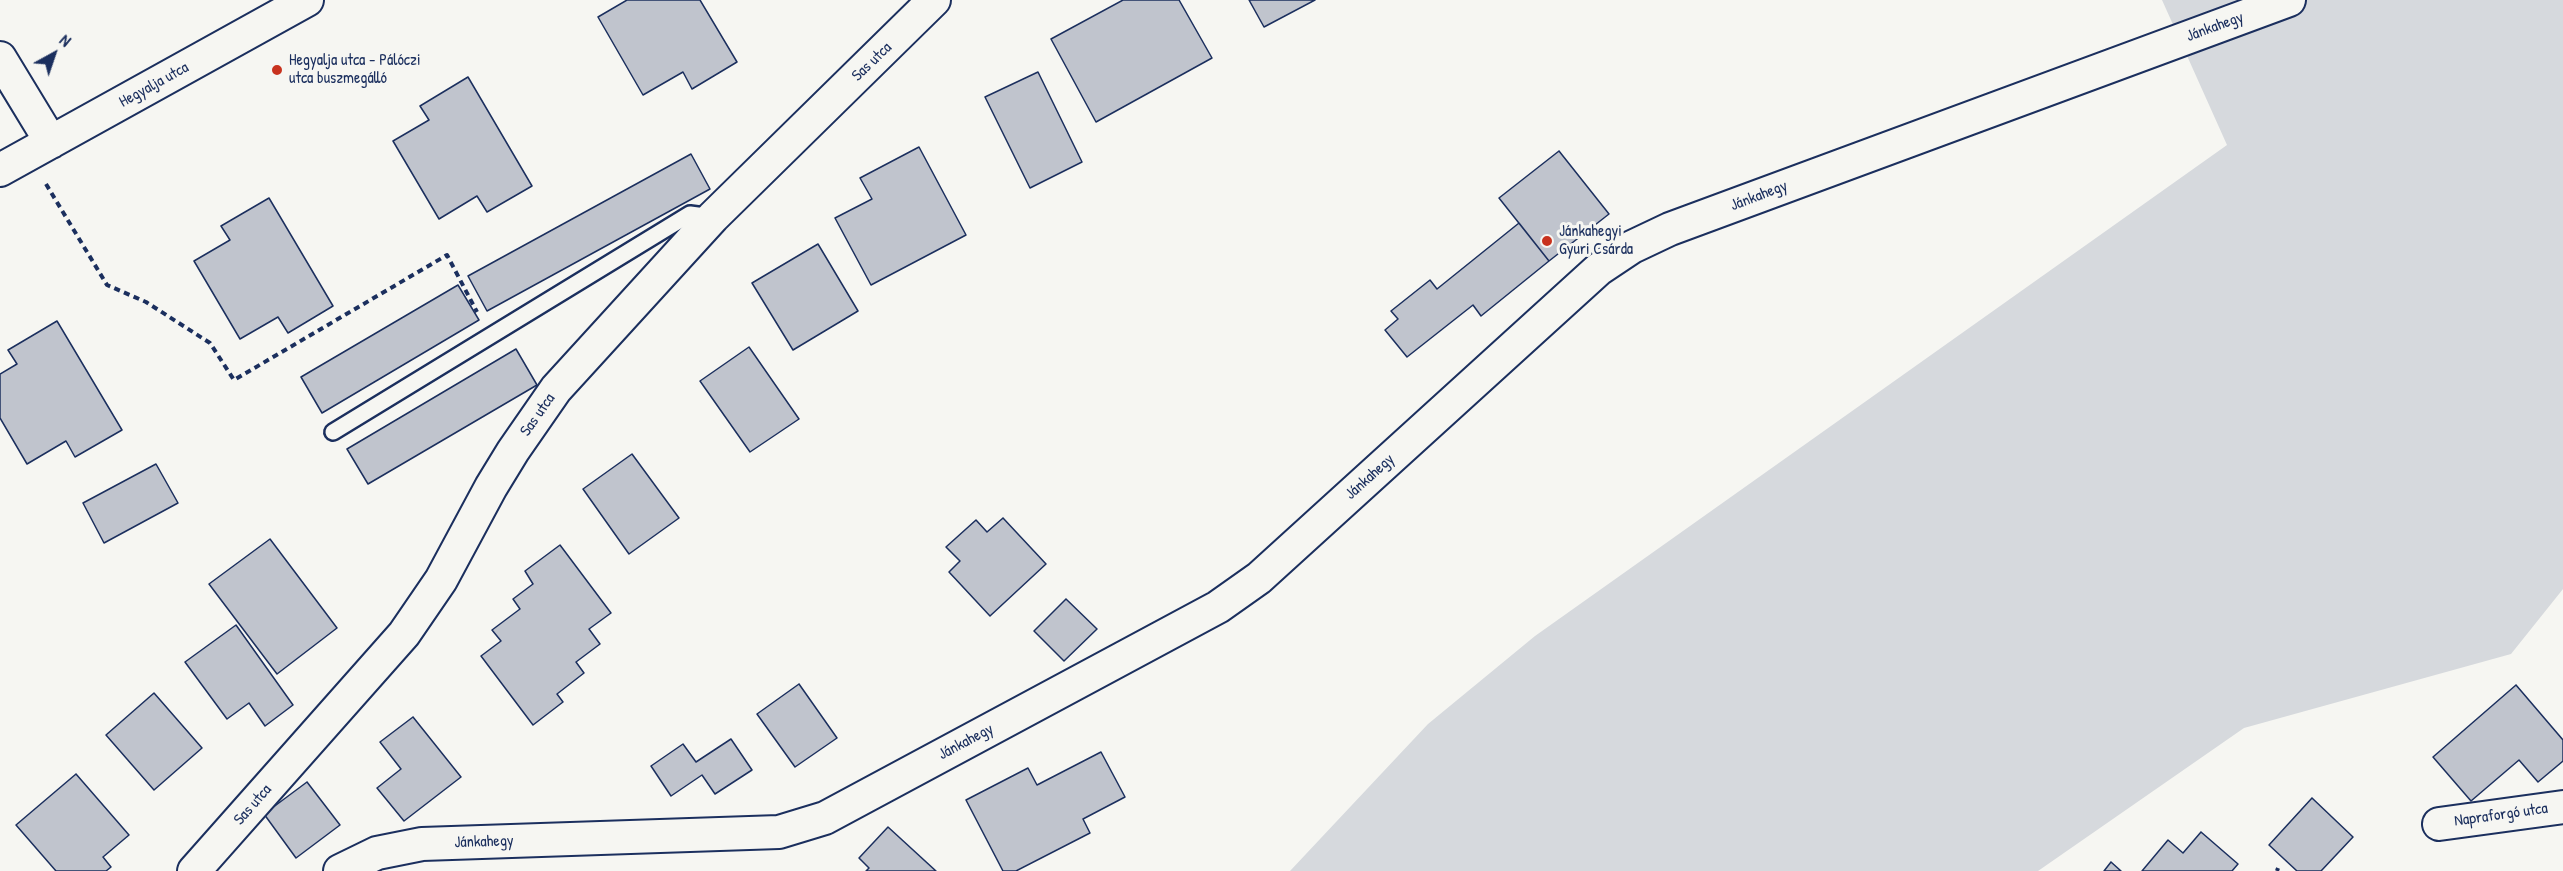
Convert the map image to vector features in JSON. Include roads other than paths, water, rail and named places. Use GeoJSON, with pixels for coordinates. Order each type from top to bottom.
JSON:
{"type":"FeatureCollection","features":[{"type":"Feature","properties":{"kind":"street","name":"Hegyalja utca"},"geometry":{"type":"LineString","coordinates":[[0,170],[307,0]]}},
{"type":"Feature","properties":{"kind":"street","name":"Sas utca"},"geometry":{"type":"LineString","coordinates":[[194,871],[404,634],[441,580],[490,487],[556,389],[713,217],[934,0]]}},
{"type":"Feature","properties":{"kind":"street","name":"Jánkahegy"},"geometry":{"type":"LineString","coordinates":[[340,871],[377,853],[424,858],[778,832],[825,818],[1218,607],[1259,578],[1599,269],[1632,247],[1670,229],[2289,0]]}},
{"type":"Feature","properties":{"kind":"street"},"geometry":{"type":"LineString","coordinates":[[0,58],[40,148]]}},
{"type":"Feature","properties":{"kind":"street","name":"Napraforgó utca"},"geometry":{"type":"LineString","coordinates":[[2439,824],[2563,807]]}},
{"type":"Feature","properties":{"kind":"lane"},"geometry":{"type":"LineString","coordinates":[[333,432],[690,214],[713,217]]}},
{"type":"Feature","properties":{"kind":"place","name":"Hegyalja utca - Pálóczi utca buszmegálló"},"geometry":{"type":"Point","coordinates":[277,70]}},
{"type":"Feature","properties":{"kind":"place","name":"Jánkahegyi Gyuri Csárda"},"geometry":{"type":"Point","coordinates":[1547,241]}}]}
